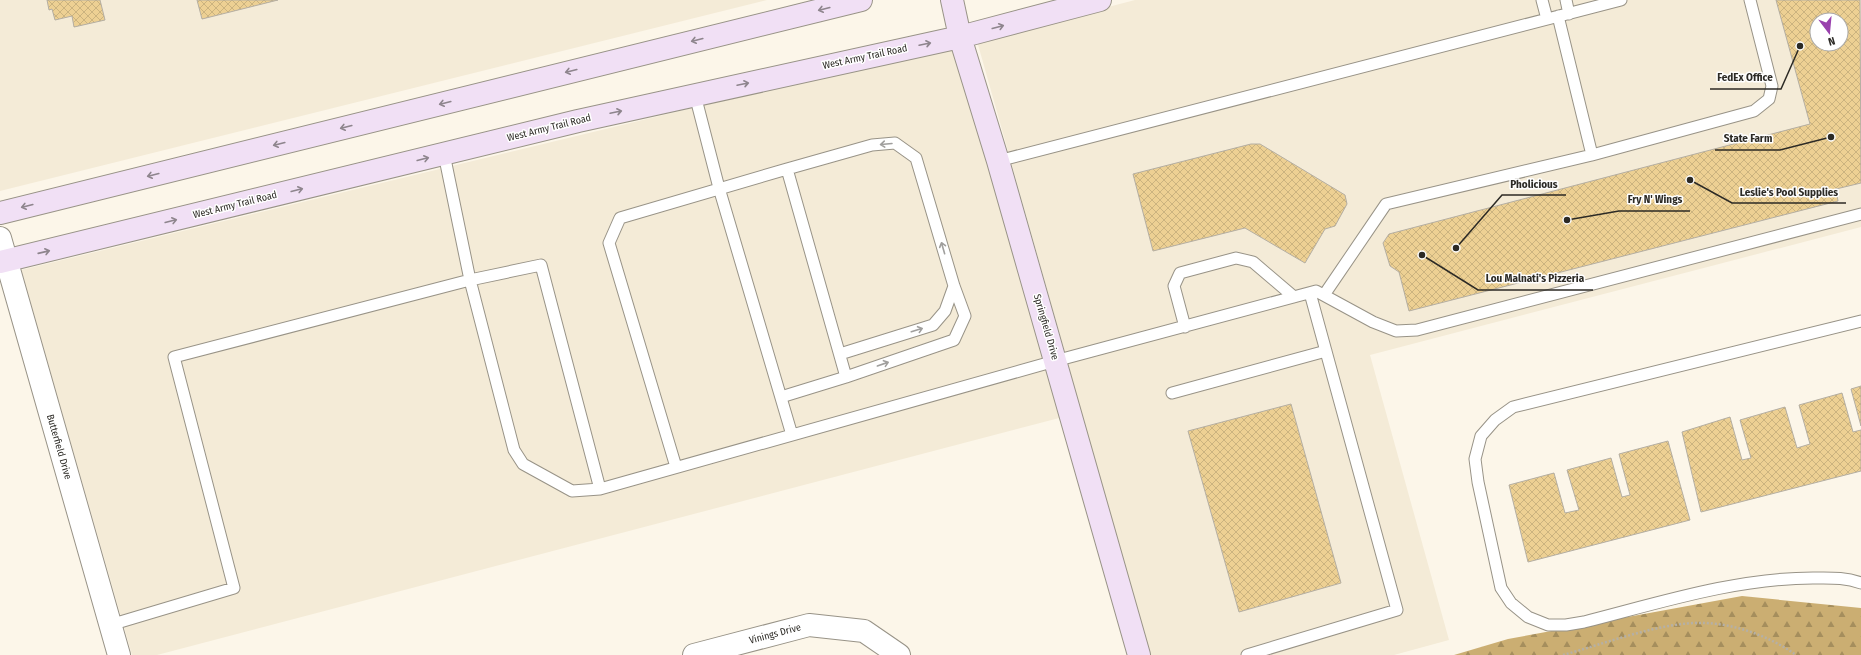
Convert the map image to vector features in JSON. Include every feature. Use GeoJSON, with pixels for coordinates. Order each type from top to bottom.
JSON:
{"type":"FeatureCollection","features":[{"type":"Feature","properties":{"kind":"main road"},"geometry":{"type":"LineString","coordinates":[[0,213],[862,0]]}},
{"type":"Feature","properties":{"kind":"main road","name":"Springfield Drive"},"geometry":{"type":"LineString","coordinates":[[952,0],[960,36],[998,160],[1139,655]]}},
{"type":"Feature","properties":{"kind":"main road","name":"West Army Trail Road"},"geometry":{"type":"LineString","coordinates":[[3,262],[444,154],[694,95],[960,36],[1100,0]]}},
{"type":"Feature","properties":{"kind":"street","name":"Butterfield Drive"},"geometry":{"type":"LineString","coordinates":[[0,238],[3,262],[119,655]]}},
{"type":"Feature","properties":{"kind":"street","name":"Vinings Drive"},"geometry":{"type":"LineString","coordinates":[[694,655],[809,625],[864,631],[899,655]]}},
{"type":"Feature","properties":{"kind":"lane"},"geometry":{"type":"LineString","coordinates":[[1542,0],[1547,19]]}},
{"type":"Feature","properties":{"kind":"lane"},"geometry":{"type":"LineString","coordinates":[[1566,0],[1564,15],[1592,155]]}},
{"type":"Feature","properties":{"kind":"lane"},"geometry":{"type":"LineString","coordinates":[[998,160],[1621,0]]}},
{"type":"Feature","properties":{"kind":"lane"},"geometry":{"type":"LineString","coordinates":[[1324,295],[1386,204],[1592,155],[1754,111],[1769,99],[1772,86],[1750,0]]}},
{"type":"Feature","properties":{"kind":"lane"},"geometry":{"type":"LineString","coordinates":[[694,95],[719,188],[792,435]]}},
{"type":"Feature","properties":{"kind":"lane"},"geometry":{"type":"LineString","coordinates":[[676,467],[609,242],[620,218],[787,169],[879,144],[895,143],[916,158],[954,286],[965,316],[954,340],[846,377],[781,397]]}},
{"type":"Feature","properties":{"kind":"lane"},"geometry":{"type":"LineString","coordinates":[[444,154],[470,280],[514,450],[523,464],[572,491],[600,489],[1316,291],[1374,322],[1396,331],[1417,330],[1861,214]]}},
{"type":"Feature","properties":{"kind":"lane"},"geometry":{"type":"LineString","coordinates":[[787,169],[846,377]]}},
{"type":"Feature","properties":{"kind":"lane"},"geometry":{"type":"LineString","coordinates":[[1185,326],[1174,286],[1180,273],[1236,258],[1253,262],[1294,297]]}},
{"type":"Feature","properties":{"kind":"lane"},"geometry":{"type":"LineString","coordinates":[[110,625],[234,588],[174,356],[470,280],[541,265],[600,489]]}},
{"type":"Feature","properties":{"kind":"lane"},"geometry":{"type":"LineString","coordinates":[[840,354],[933,325],[945,311],[954,286]]}},
{"type":"Feature","properties":{"kind":"lane"},"geometry":{"type":"LineString","coordinates":[[1247,655],[1397,610],[1310,293]]}},
{"type":"Feature","properties":{"kind":"lane"},"geometry":{"type":"LineString","coordinates":[[1861,321],[1513,407],[1495,420],[1481,436],[1475,459],[1478,482],[1501,588],[1511,604],[1528,617],[1548,625],[1566,625],[1584,622],[1692,594],[1783,578],[1848,578],[1861,583]]}},
{"type":"Feature","properties":{"kind":"lane"},"geometry":{"type":"LineString","coordinates":[[1172,393],[1326,351]]}},
{"type":"Feature","properties":{"kind":"path"},"geometry":{"type":"LineString","coordinates":[[1563,655],[1667,626],[1705,623],[1738,628],[1781,645],[1796,655]]}},
{"type":"Feature","properties":{"kind":"shaded area"},"geometry":{"type":"Polygon","coordinates":[[[0,0],[767,0],[0,191],[0,0]]]}},
{"type":"Feature","properties":{"kind":"shaded area"},"geometry":{"type":"Polygon","coordinates":[[[1135,0],[1861,0],[1861,227],[1370,355],[1449,640],[1394,655],[1150,655],[977,41],[1135,0]]]}},
{"type":"Feature","properties":{"kind":"shaded area"},"geometry":{"type":"Polygon","coordinates":[[[954,45],[1063,417],[157,655],[132,655],[21,270],[954,45]]]}},
{"type":"Feature","properties":{"kind":"green space"},"geometry":{"type":"Polygon","coordinates":[[[1742,596],[1861,608],[1861,655],[1454,655],[1508,639],[1742,596]]]}},
{"type":"Feature","properties":{"kind":"building"},"geometry":{"type":"Polygon","coordinates":[[[47,0],[100,0],[105,20],[74,27],[72,16],[55,20],[52,9],[49,10],[47,0]]]}},
{"type":"Feature","properties":{"kind":"building"},"geometry":{"type":"Polygon","coordinates":[[[197,0],[278,0],[202,19],[197,0]]]}},
{"type":"Feature","properties":{"kind":"building"},"geometry":{"type":"Polygon","coordinates":[[[1776,0],[1860,0],[1861,183],[1836,189],[1838,201],[1409,311],[1399,272],[1390,266],[1383,243],[1389,234],[1810,124],[1776,0]]]}},
{"type":"Feature","properties":{"kind":"building"},"geometry":{"type":"Polygon","coordinates":[[[1251,144],[1260,144],[1345,195],[1347,204],[1335,226],[1325,229],[1305,263],[1245,228],[1153,251],[1133,174],[1251,144]]]}},
{"type":"Feature","properties":{"kind":"building"},"geometry":{"type":"Polygon","coordinates":[[[1861,386],[1861,426],[1851,389],[1861,386]]]}},
{"type":"Feature","properties":{"kind":"building"},"geometry":{"type":"Polygon","coordinates":[[[1842,393],[1853,432],[1861,430],[1861,471],[1701,512],[1682,432],[1730,417],[1742,460],[1751,458],[1740,420],[1785,407],[1797,448],[1810,444],[1799,405],[1842,393]]]}},
{"type":"Feature","properties":{"kind":"building"},"geometry":{"type":"Polygon","coordinates":[[[1291,404],[1341,583],[1239,612],[1188,431],[1291,404]]]}},
{"type":"Feature","properties":{"kind":"building"},"geometry":{"type":"Polygon","coordinates":[[[1668,441],[1690,520],[1528,562],[1509,485],[1554,473],[1565,513],[1579,510],[1567,470],[1611,458],[1622,497],[1630,495],[1619,454],[1668,441]]]}},
{"type":"Feature","properties":{"kind":"place","name":"FedEx Office"},"geometry":{"type":"Point","coordinates":[1800,46]}},
{"type":"Feature","properties":{"kind":"place","name":"State Farm"},"geometry":{"type":"Point","coordinates":[1831,137]}},
{"type":"Feature","properties":{"kind":"place","name":"Leslie's Pool Supplies"},"geometry":{"type":"Point","coordinates":[1690,180]}},
{"type":"Feature","properties":{"kind":"place","name":"Fry N' Wings"},"geometry":{"type":"Point","coordinates":[1567,220]}},
{"type":"Feature","properties":{"kind":"place","name":"Pholicious"},"geometry":{"type":"Point","coordinates":[1456,248]}},
{"type":"Feature","properties":{"kind":"place","name":"Lou Malnati's Pizzeria"},"geometry":{"type":"Point","coordinates":[1422,255]}}]}
